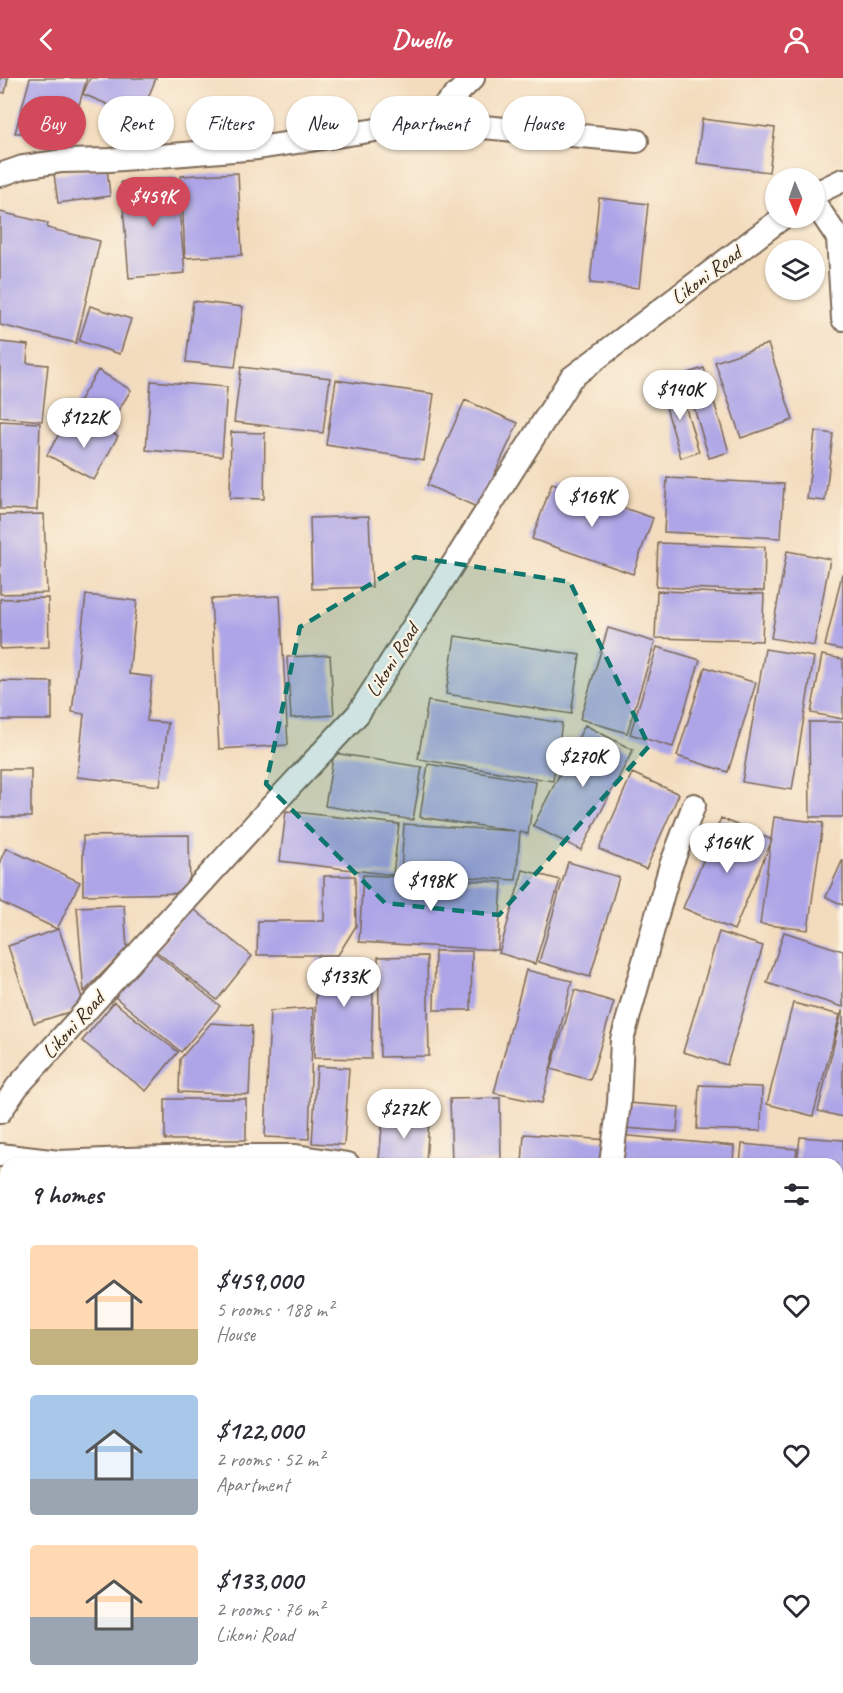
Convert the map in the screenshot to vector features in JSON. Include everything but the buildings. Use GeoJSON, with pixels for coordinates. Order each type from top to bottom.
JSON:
{"type":"FeatureCollection","features":[{"type":"Feature","properties":{"kind":"street"},"geometry":{"type":"LineString","coordinates":[[455,96],[473,78]]}},
{"type":"Feature","properties":{"kind":"street"},"geometry":{"type":"LineString","coordinates":[[490,128],[637,141]]}},
{"type":"Feature","properties":{"kind":"street"},"geometry":{"type":"LineString","coordinates":[[0,175],[23,167],[62,161],[110,160],[258,148],[370,131]]}},
{"type":"Feature","properties":{"kind":"street"},"geometry":{"type":"LineString","coordinates":[[825,189],[843,180]]}},
{"type":"Feature","properties":{"kind":"street"},"geometry":{"type":"LineString","coordinates":[[825,219],[837,238],[843,319]]}},
{"type":"Feature","properties":{"kind":"street","name":"Likoni Road"},"geometry":{"type":"LineString","coordinates":[[0,1112],[17,1087],[358,714],[571,378],[769,228]]}},
{"type":"Feature","properties":{"kind":"street"},"geometry":{"type":"LineString","coordinates":[[612,1158],[619,1103],[622,1040],[670,868],[694,805]]}},
{"type":"Feature","properties":{"kind":"street"},"geometry":{"type":"LineString","coordinates":[[0,1155],[25,1158]]}},
{"type":"Feature","properties":{"kind":"street"},"geometry":{"type":"LineString","coordinates":[[167,1158],[247,1156],[309,1158]]}},
{"type":"Feature","properties":{"kind":"highlighted area"},"geometry":{"type":"Polygon","coordinates":[[[415,557],[570,582],[649,746],[499,915],[385,903],[266,784],[300,627],[415,557]]]}}]}
